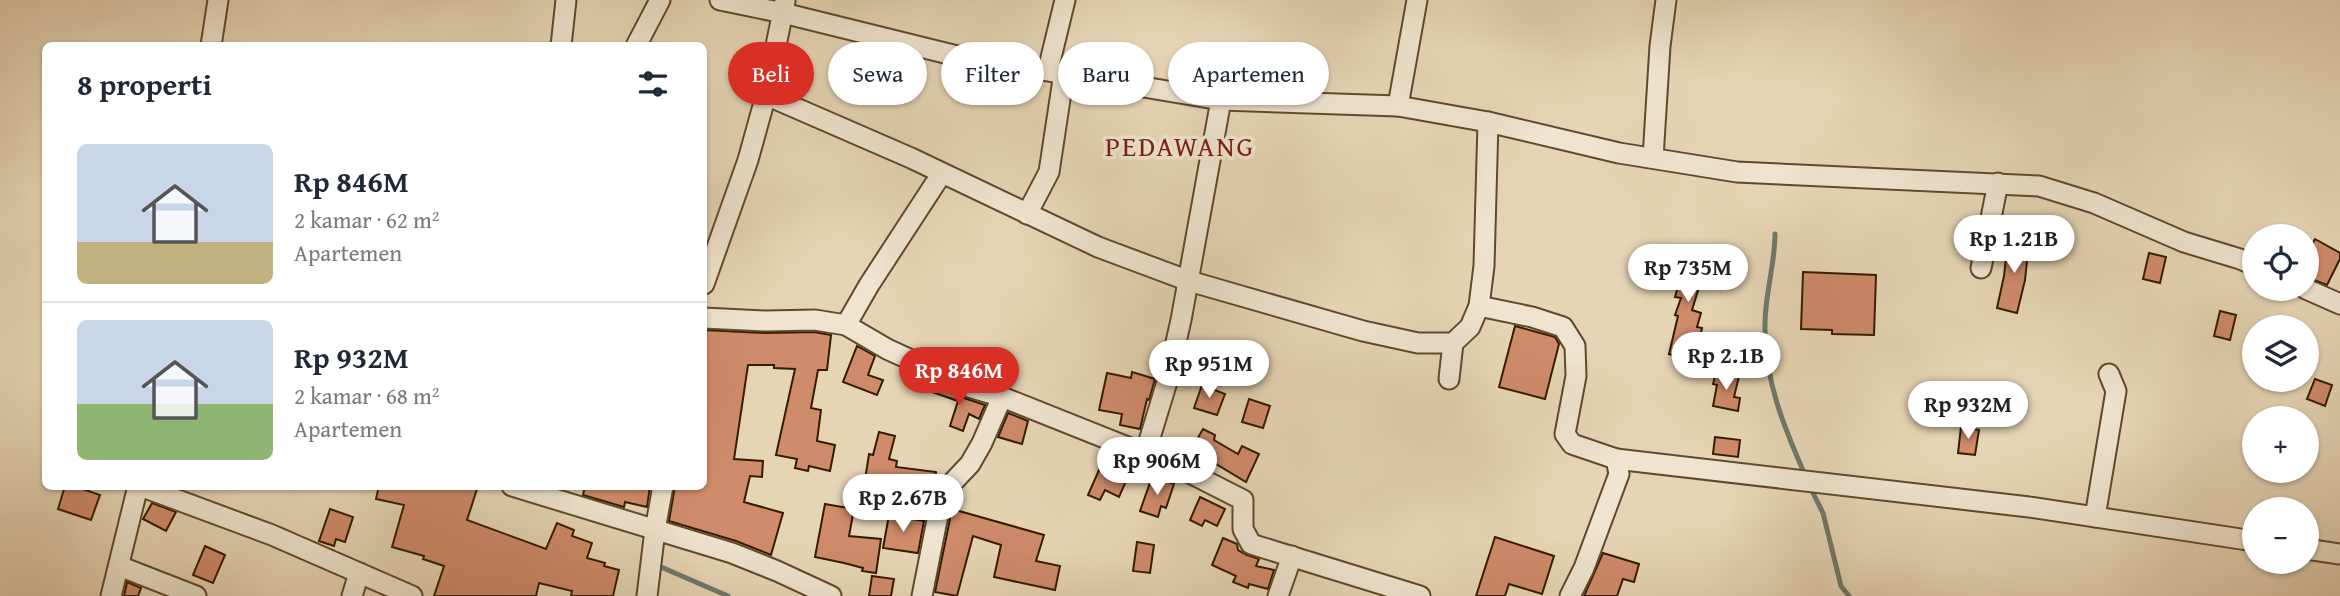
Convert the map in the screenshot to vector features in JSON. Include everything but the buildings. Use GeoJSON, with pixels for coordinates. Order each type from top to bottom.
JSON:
{"type":"FeatureCollection","features":[{"type":"Feature","properties":{"kind":"street"},"geometry":{"type":"LineString","coordinates":[[212,42],[218,0]]}},
{"type":"Feature","properties":{"kind":"street"},"geometry":{"type":"LineString","coordinates":[[561,42],[566,0]]}},
{"type":"Feature","properties":{"kind":"street"},"geometry":{"type":"LineString","coordinates":[[638,42],[660,0]]}},
{"type":"Feature","properties":{"kind":"street"},"geometry":{"type":"LineString","coordinates":[[720,0],[784,6],[953,55],[1168,91]]}},
{"type":"Feature","properties":{"kind":"street"},"geometry":{"type":"LineString","coordinates":[[1027,214],[1049,172],[1056,71],[1065,0]]}},
{"type":"Feature","properties":{"kind":"street"},"geometry":{"type":"LineString","coordinates":[[1398,106],[1417,0]]}},
{"type":"Feature","properties":{"kind":"street"},"geometry":{"type":"LineString","coordinates":[[1653,158],[1660,46],[1666,0]]}},
{"type":"Feature","properties":{"kind":"street"},"geometry":{"type":"LineString","coordinates":[[777,42],[784,6]]}},
{"type":"Feature","properties":{"kind":"street"},"geometry":{"type":"LineString","coordinates":[[1329,104],[1398,106],[1489,122],[1619,153],[1737,172],[2039,186],[2094,203],[2184,242],[2242,259]]}},
{"type":"Feature","properties":{"kind":"street"},"geometry":{"type":"LineString","coordinates":[[707,276],[744,172],[763,105]]}},
{"type":"Feature","properties":{"kind":"street"},"geometry":{"type":"LineString","coordinates":[[789,105],[942,173],[1098,247],[1189,281],[1363,331],[1418,343],[1454,343]]}},
{"type":"Feature","properties":{"kind":"street"},"geometry":{"type":"LineString","coordinates":[[1145,454],[1167,382],[1189,281],[1220,105]]}},
{"type":"Feature","properties":{"kind":"street"},"geometry":{"type":"LineString","coordinates":[[1449,379],[1454,343],[1470,327],[1479,306],[1484,266],[1489,122]]}},
{"type":"Feature","properties":{"kind":"street"},"geometry":{"type":"LineString","coordinates":[[846,325],[942,173]]}},
{"type":"Feature","properties":{"kind":"street"},"geometry":{"type":"LineString","coordinates":[[1981,268],[1998,183]]}},
{"type":"Feature","properties":{"kind":"street"},"geometry":{"type":"LineString","coordinates":[[2319,295],[2340,304]]}},
{"type":"Feature","properties":{"kind":"street"},"geometry":{"type":"LineString","coordinates":[[1479,306],[1532,317],[1563,327],[1575,346],[1576,376],[1565,434],[1572,444],[1616,459],[1938,495],[2242,539]]}},
{"type":"Feature","properties":{"kind":"street"},"geometry":{"type":"LineString","coordinates":[[707,318],[815,320],[846,325],[887,349],[972,388],[1002,397],[1145,454],[1243,500],[1243,528],[1251,544],[1420,596]]}},
{"type":"Feature","properties":{"kind":"street"},"geometry":{"type":"LineString","coordinates":[[2095,517],[2116,391],[2109,374]]}},
{"type":"Feature","properties":{"kind":"street"},"geometry":{"type":"LineString","coordinates":[[922,596],[940,505],[952,483],[970,464],[1002,397]]}},
{"type":"Feature","properties":{"kind":"street"},"geometry":{"type":"LineString","coordinates":[[1570,596],[1584,568],[1619,474],[1616,459]]}},
{"type":"Feature","properties":{"kind":"street"},"geometry":{"type":"LineString","coordinates":[[111,596],[138,490]]}},
{"type":"Feature","properties":{"kind":"street"},"geometry":{"type":"LineString","coordinates":[[150,490],[272,535],[412,596]]}},
{"type":"Feature","properties":{"kind":"street"},"geometry":{"type":"LineString","coordinates":[[525,490],[732,554],[831,596]]}},
{"type":"Feature","properties":{"kind":"street"},"geometry":{"type":"LineString","coordinates":[[647,596],[662,490]]}},
{"type":"Feature","properties":{"kind":"street"},"geometry":{"type":"LineString","coordinates":[[2319,551],[2340,554]]}},
{"type":"Feature","properties":{"kind":"street"},"geometry":{"type":"LineString","coordinates":[[1278,596],[1292,556]]}},
{"type":"Feature","properties":{"kind":"street"},"geometry":{"type":"LineString","coordinates":[[119,566],[196,596]]}},
{"type":"Feature","properties":{"kind":"street"},"geometry":{"type":"LineString","coordinates":[[352,596],[359,573]]}},
{"type":"Feature","properties":{"kind":"waterway"},"geometry":{"type":"LineString","coordinates":[[1775,234],[1765,313],[1768,364],[1783,421],[1805,475]]}},
{"type":"Feature","properties":{"kind":"waterway"},"geometry":{"type":"LineString","coordinates":[[1810,487],[1823,513],[1841,586],[1849,596]]}},
{"type":"Feature","properties":{"kind":"waterway"},"geometry":{"type":"LineString","coordinates":[[661,567],[728,596]]}},
{"type":"Feature","properties":{"kind":"district","name":"PEDAWANG"},"geometry":{"type":"Point","coordinates":[1180,145]}}]}
